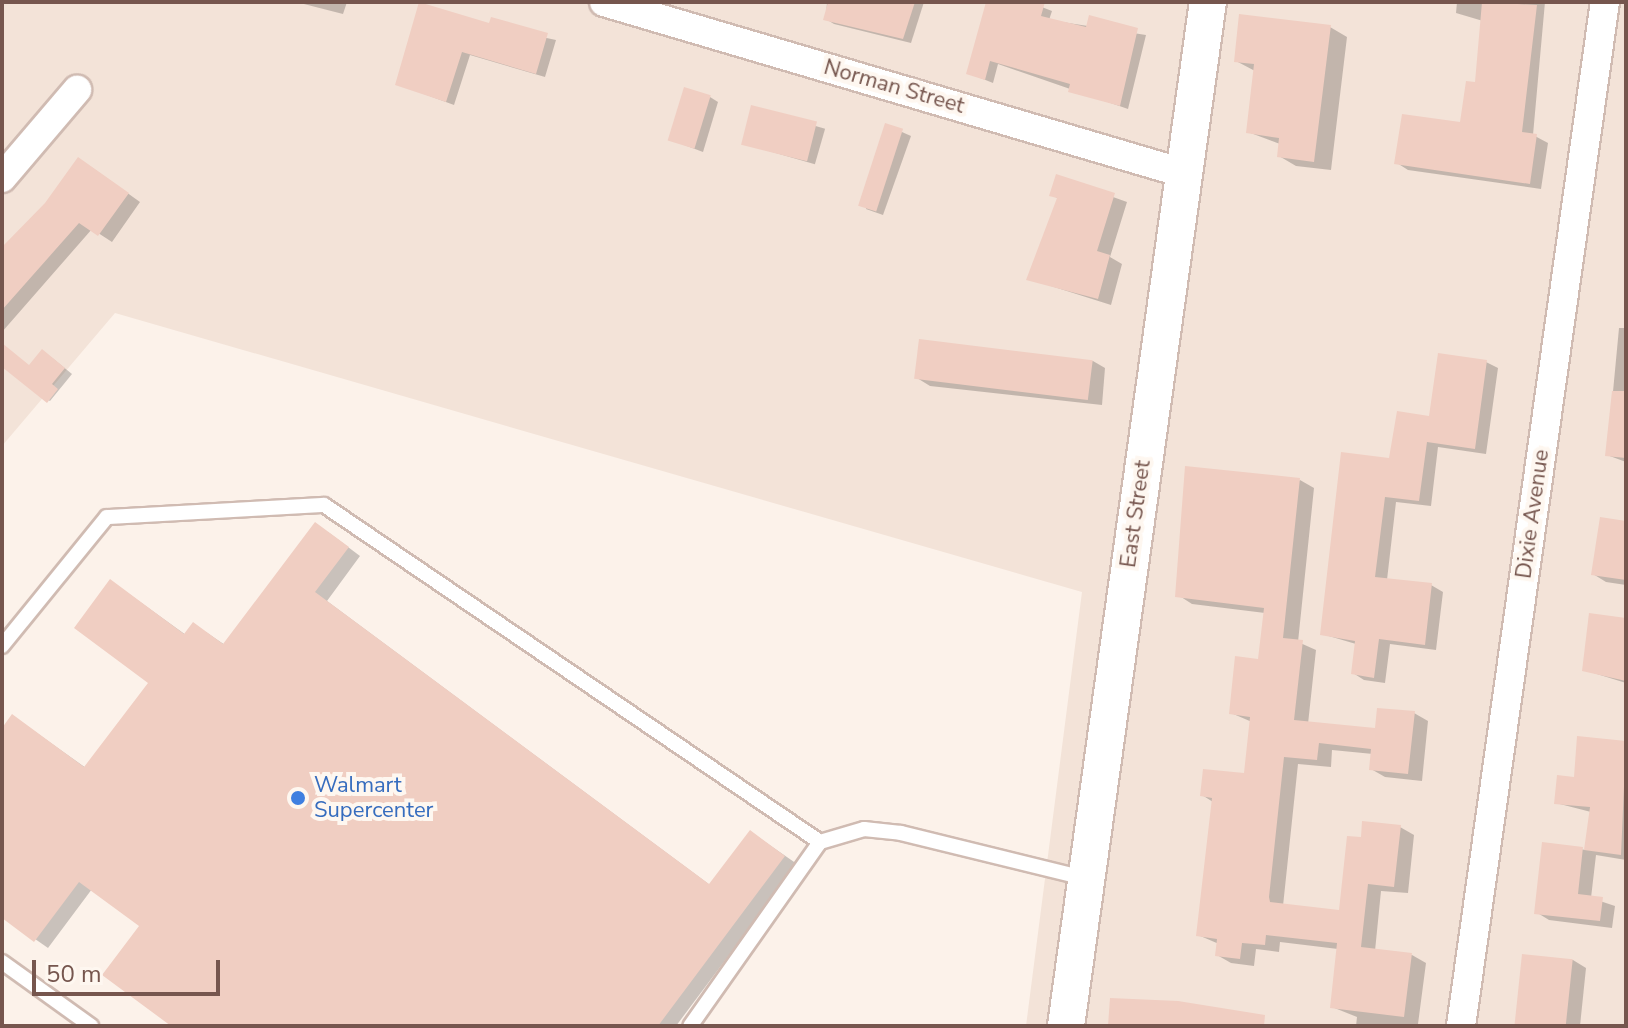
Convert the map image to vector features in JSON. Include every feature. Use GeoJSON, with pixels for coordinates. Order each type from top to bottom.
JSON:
{"type":"FeatureCollection","features":[{"type":"Feature","properties":{"kind":"street","name":"Norman Street"},"geometry":{"type":"LineString","coordinates":[[604,2],[1183,173]]}},
{"type":"Feature","properties":{"kind":"street","name":"East Street"},"geometry":{"type":"LineString","coordinates":[[1066,1026],[1208,2]]}},
{"type":"Feature","properties":{"kind":"street","name":"Dixie Avenue"},"geometry":{"type":"LineString","coordinates":[[1461,1026],[1605,2]]}},
{"type":"Feature","properties":{"kind":"street"},"geometry":{"type":"LineString","coordinates":[[2,178],[77,90]]}},
{"type":"Feature","properties":{"kind":"lane"},"geometry":{"type":"LineString","coordinates":[[2,646],[107,517],[324,505],[820,842]]}},
{"type":"Feature","properties":{"kind":"lane"},"geometry":{"type":"LineString","coordinates":[[690,1026],[820,842],[864,829],[901,833],[1086,879]]}},
{"type":"Feature","properties":{"kind":"lane"},"geometry":{"type":"LineString","coordinates":[[2,962],[91,1026]]}},
{"type":"Feature","properties":{"kind":"shaded area"},"geometry":{"type":"Polygon","coordinates":[[[2,2],[1626,2],[1626,1026],[1026,1026],[1082,592],[115,313],[2,446],[2,2]]]}},
{"type":"Feature","properties":{"kind":"building"},"geometry":{"type":"Polygon","coordinates":[[[419,2],[489,23],[491,17],[548,33],[536,74],[462,52],[446,102],[395,85],[419,2]]]}},
{"type":"Feature","properties":{"kind":"building"},"geometry":{"type":"Polygon","coordinates":[[[828,2],[915,2],[903,39],[823,20],[828,2]]]}},
{"type":"Feature","properties":{"kind":"building"},"geometry":{"type":"Polygon","coordinates":[[[986,2],[1045,2],[1041,16],[1086,27],[1089,15],[1138,28],[1120,106],[1068,92],[1070,84],[990,61],[985,80],[966,74],[986,2]]]}},
{"type":"Feature","properties":{"kind":"building"},"geometry":{"type":"Polygon","coordinates":[[[1482,2],[1537,5],[1522,132],[1537,134],[1530,184],[1394,164],[1402,114],[1460,122],[1466,81],[1475,82],[1482,2]]]}},
{"type":"Feature","properties":{"kind":"building"},"geometry":{"type":"Polygon","coordinates":[[[1239,14],[1331,25],[1314,162],[1277,157],[1279,138],[1246,133],[1254,64],[1234,62],[1239,14]]]}},
{"type":"Feature","properties":{"kind":"building"},"geometry":{"type":"Polygon","coordinates":[[[684,87],[711,95],[694,149],[668,141],[684,87]]]}},
{"type":"Feature","properties":{"kind":"building"},"geometry":{"type":"Polygon","coordinates":[[[751,105],[817,121],[807,161],[741,145],[751,105]]]}},
{"type":"Feature","properties":{"kind":"building"},"geometry":{"type":"Polygon","coordinates":[[[885,123],[903,129],[876,212],[858,206],[885,123]]]}},
{"type":"Feature","properties":{"kind":"building"},"geometry":{"type":"Polygon","coordinates":[[[78,157],[129,193],[98,236],[79,223],[2,310],[2,247],[45,203],[78,157]]]}},
{"type":"Feature","properties":{"kind":"building"},"geometry":{"type":"Polygon","coordinates":[[[1056,174],[1115,193],[1097,251],[1110,255],[1098,299],[1026,280],[1057,198],[1049,196],[1056,174]]]}},
{"type":"Feature","properties":{"kind":"building"},"geometry":{"type":"Polygon","coordinates":[[[919,339],[1093,360],[1088,400],[914,379],[919,339]]]}},
{"type":"Feature","properties":{"kind":"building"},"geometry":{"type":"Polygon","coordinates":[[[2,343],[29,365],[42,349],[65,368],[52,384],[58,389],[47,403],[2,367],[2,343]]]}},
{"type":"Feature","properties":{"kind":"building"},"geometry":{"type":"Polygon","coordinates":[[[1438,353],[1487,360],[1475,449],[1427,442],[1419,501],[1385,497],[1375,577],[1432,583],[1425,645],[1379,639],[1374,678],[1351,674],[1355,641],[1320,635],[1341,452],[1389,458],[1397,411],[1429,416],[1438,353]]]}},
{"type":"Feature","properties":{"kind":"building"},"geometry":{"type":"Polygon","coordinates":[[[1612,391],[1626,391],[1626,458],[1605,456],[1612,391]]]}},
{"type":"Feature","properties":{"kind":"building"},"geometry":{"type":"Polygon","coordinates":[[[1185,466],[1300,478],[1283,638],[1303,640],[1294,720],[1375,728],[1377,708],[1415,711],[1408,774],[1369,770],[1371,749],[1319,743],[1317,760],[1284,757],[1269,897],[1270,902],[1339,910],[1347,836],[1361,837],[1362,821],[1401,825],[1394,887],[1368,884],[1361,947],[1412,953],[1404,1017],[1330,1008],[1337,943],[1266,935],[1265,945],[1242,943],[1240,959],[1215,956],[1217,939],[1196,936],[1212,798],[1200,796],[1203,769],[1244,773],[1250,717],[1229,714],[1235,656],[1258,659],[1264,608],[1175,597],[1185,466]]]}},
{"type":"Feature","properties":{"kind":"building"},"geometry":{"type":"Polygon","coordinates":[[[1600,517],[1626,521],[1626,580],[1591,575],[1600,517]]]}},
{"type":"Feature","properties":{"kind":"building","name":"Walmart Supercenter"},"geometry":{"type":"Polygon","coordinates":[[[315,522],[349,547],[315,592],[709,884],[750,830],[785,856],[658,1026],[171,1026],[102,975],[139,926],[79,882],[34,942],[2,918],[2,728],[12,714],[84,767],[148,683],[74,628],[110,579],[184,634],[193,622],[223,644],[315,522]]]}},
{"type":"Feature","properties":{"kind":"building"},"geometry":{"type":"Polygon","coordinates":[[[1589,613],[1626,618],[1626,681],[1582,671],[1589,613]]]}},
{"type":"Feature","properties":{"kind":"building"},"geometry":{"type":"Polygon","coordinates":[[[1577,736],[1626,741],[1621,855],[1584,850],[1590,807],[1554,804],[1557,775],[1574,777],[1577,736]]]}},
{"type":"Feature","properties":{"kind":"building"},"geometry":{"type":"Polygon","coordinates":[[[1542,842],[1583,847],[1578,894],[1603,897],[1600,921],[1534,914],[1542,842]]]}},
{"type":"Feature","properties":{"kind":"building"},"geometry":{"type":"Polygon","coordinates":[[[1522,954],[1573,959],[1566,1026],[1514,1026],[1522,954]]]}},
{"type":"Feature","properties":{"kind":"building"},"geometry":{"type":"Polygon","coordinates":[[[1110,998],[1178,1001],[1265,1015],[1264,1026],[1108,1026],[1110,998]]]}},
{"type":"Feature","properties":{"kind":"place","name":"Walmart Supercenter"},"geometry":{"type":"Point","coordinates":[298,798]}}]}
